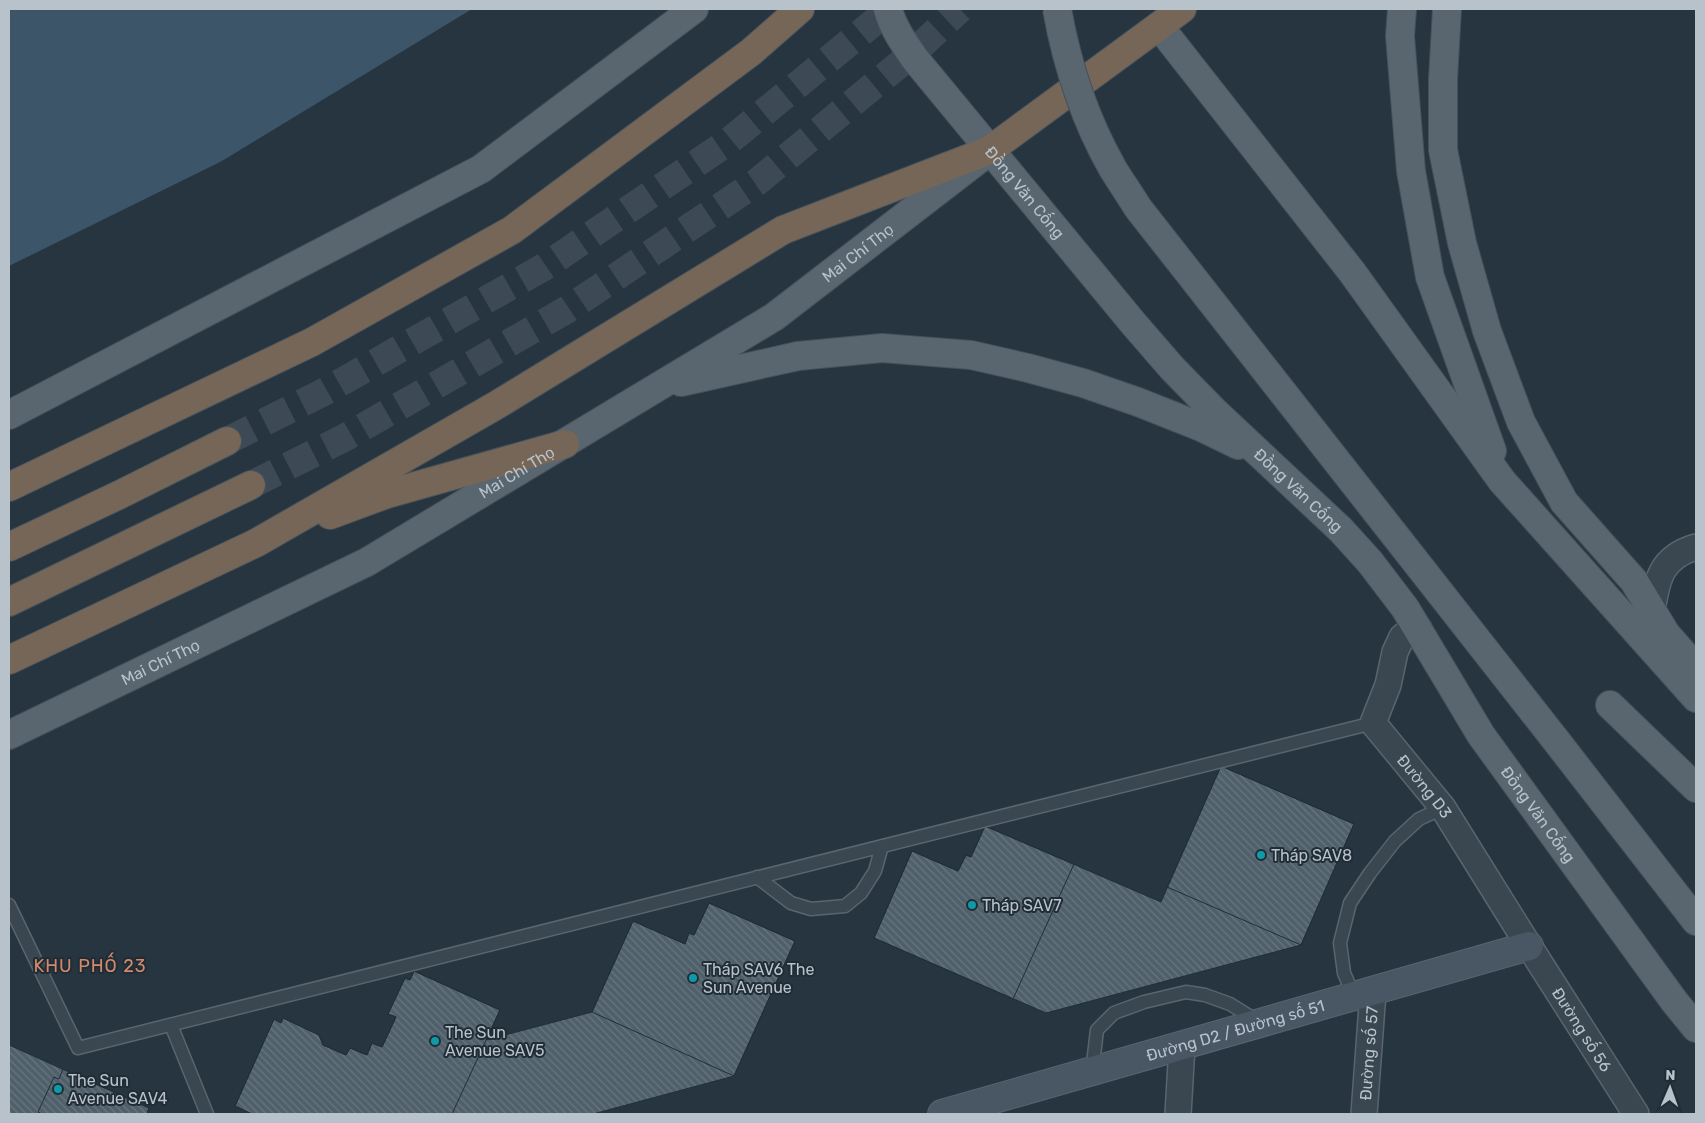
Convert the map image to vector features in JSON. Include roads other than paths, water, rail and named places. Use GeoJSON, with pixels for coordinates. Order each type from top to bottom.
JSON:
{"type":"FeatureCollection","features":[{"type":"Feature","properties":{"kind":"highway"},"geometry":{"type":"LineString","coordinates":[[9,487],[312,342],[512,230],[751,52],[800,9]]}},
{"type":"Feature","properties":{"kind":"highway","name":"Mai Chí Thọ"},"geometry":{"type":"LineString","coordinates":[[9,660],[256,543],[495,406],[783,230],[990,150],[1182,9]]}},
{"type":"Feature","properties":{"kind":"highway"},"geometry":{"type":"LineString","coordinates":[[9,547],[227,441]]}},
{"type":"Feature","properties":{"kind":"highway"},"geometry":{"type":"LineString","coordinates":[[256,543],[387,494],[564,444]]}},
{"type":"Feature","properties":{"kind":"highway"},"geometry":{"type":"LineString","coordinates":[[9,602],[251,485]]}},
{"type":"Feature","properties":{"kind":"main road"},"geometry":{"type":"LineString","coordinates":[[9,416],[481,169],[685,9]]}},
{"type":"Feature","properties":{"kind":"main road","name":"Đồng Văn Cống"},"geometry":{"type":"LineString","coordinates":[[888,9],[901,40],[1133,322],[1214,411],[1310,500],[1370,562],[1418,629],[1481,735],[1674,1001],[1696,1028]]}},
{"type":"Feature","properties":{"kind":"main road"},"geometry":{"type":"LineString","coordinates":[[1057,9],[1062,38],[1074,83],[1092,127],[1113,169],[1138,208],[1696,920]]}},
{"type":"Feature","properties":{"kind":"main road"},"geometry":{"type":"LineString","coordinates":[[1402,9],[1400,36],[1412,171],[1430,277],[1502,481]]}},
{"type":"Feature","properties":{"kind":"main road"},"geometry":{"type":"LineString","coordinates":[[1447,9],[1443,79],[1443,150],[1462,243],[1487,331],[1521,422],[1564,502],[1634,581],[1666,634],[1696,668]]}},
{"type":"Feature","properties":{"kind":"main road"},"geometry":{"type":"LineString","coordinates":[[1159,26],[1352,272],[1502,481],[1696,698]]}},
{"type":"Feature","properties":{"kind":"main road","name":"Mai Chí Thọ"},"geometry":{"type":"LineString","coordinates":[[9,735],[366,562],[564,444],[774,317],[990,150]]}},
{"type":"Feature","properties":{"kind":"main road"},"geometry":{"type":"LineString","coordinates":[[657,388],[798,356],[882,348],[971,355],[1083,383],[1138,402],[1201,427],[1261,456]]}},
{"type":"Feature","properties":{"kind":"main road"},"geometry":{"type":"LineString","coordinates":[[1613,708],[1696,788]]}},
{"type":"Feature","properties":{"kind":"street"},"geometry":{"type":"LineString","coordinates":[[1652,611],[1656,585],[1662,570],[1672,559],[1684,551],[1696,547]]}},
{"type":"Feature","properties":{"kind":"street"},"geometry":{"type":"LineString","coordinates":[[1373,723],[1388,686],[1395,652],[1402,637],[1410,631],[1418,629]]}},
{"type":"Feature","properties":{"kind":"street","name":"Đường D3"},"geometry":{"type":"LineString","coordinates":[[1373,723],[1443,808],[1528,946]]}},
{"type":"Feature","properties":{"kind":"street","name":"Đường D2 / Đường số 51"},"geometry":{"type":"LineString","coordinates":[[944,1114],[1528,946]]}},
{"type":"Feature","properties":{"kind":"street","name":"Đường số 56"},"geometry":{"type":"LineString","coordinates":[[1528,946],[1636,1114]]}},
{"type":"Feature","properties":{"kind":"street","name":"Đường số 57"},"geometry":{"type":"LineString","coordinates":[[1363,994],[1364,1114]]}},
{"type":"Feature","properties":{"kind":"street"},"geometry":{"type":"LineString","coordinates":[[1178,1114],[1182,1046]]}},
{"type":"Feature","properties":{"kind":"lane"},"geometry":{"type":"LineString","coordinates":[[9,905],[78,1048],[1373,723]]}},
{"type":"Feature","properties":{"kind":"lane"},"geometry":{"type":"LineString","coordinates":[[1363,994],[1344,973],[1340,943],[1350,903],[1395,841],[1419,818],[1443,808]]}},
{"type":"Feature","properties":{"kind":"lane"},"geometry":{"type":"LineString","coordinates":[[758,877],[791,903],[811,909],[845,906],[861,893],[875,871],[882,846]]}},
{"type":"Feature","properties":{"kind":"lane"},"geometry":{"type":"LineString","coordinates":[[1092,1072],[1097,1030],[1114,1013],[1144,1002],[1186,992],[1230,1004],[1261,1023]]}},
{"type":"Feature","properties":{"kind":"lane"},"geometry":{"type":"LineString","coordinates":[[171,1025],[207,1114]]}},
{"type":"Feature","properties":{"kind":"water"},"geometry":{"type":"Polygon","coordinates":[[[9,9],[472,9],[222,161],[9,266],[9,9]]]}},
{"type":"Feature","properties":{"kind":"tunnel"},"geometry":{"type":"LineString","coordinates":[[227,441],[322,393],[544,267],[728,142],[890,9]]}},
{"type":"Feature","properties":{"kind":"tunnel"},"geometry":{"type":"LineString","coordinates":[[251,485],[346,437],[568,309],[757,182],[913,53],[960,9]]}},
{"type":"Feature","properties":{"kind":"place","name":"Tháp SAV8"},"geometry":{"type":"Point","coordinates":[1261,855]}},
{"type":"Feature","properties":{"kind":"place","name":"Tháp SAV7"},"geometry":{"type":"Point","coordinates":[972,905]}},
{"type":"Feature","properties":{"kind":"place","name":"Tháp SAV6 The Sun Avenue"},"geometry":{"type":"Point","coordinates":[693,978]}},
{"type":"Feature","properties":{"kind":"place","name":"The Sun Avenue SAV5"},"geometry":{"type":"Point","coordinates":[435,1041]}},
{"type":"Feature","properties":{"kind":"place","name":"The Sun Avenue SAV4"},"geometry":{"type":"Point","coordinates":[58,1089]}},
{"type":"Feature","properties":{"kind":"district","name":"KHU PHỐ 23"},"geometry":{"type":"Point","coordinates":[90,966]}}]}
